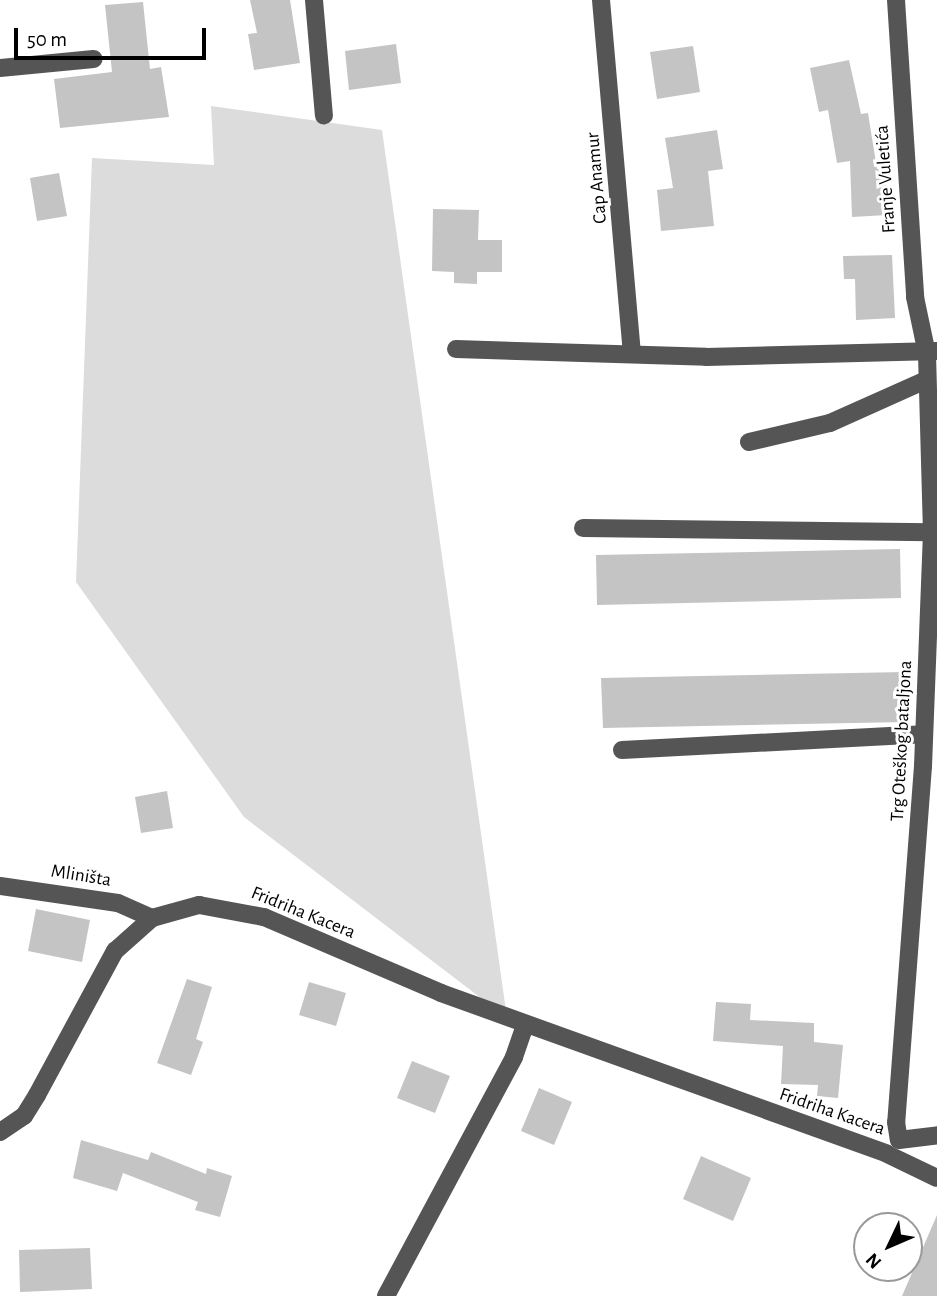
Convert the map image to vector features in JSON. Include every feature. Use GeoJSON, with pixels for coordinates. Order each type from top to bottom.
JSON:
{"type":"FeatureCollection","features":[{"type":"Feature","properties":{"kind":"street"},"geometry":{"type":"LineString","coordinates":[[314,0],[324,116]]}},
{"type":"Feature","properties":{"kind":"street","name":"Cap Anamur"},"geometry":{"type":"LineString","coordinates":[[601,0],[632,352]]}},
{"type":"Feature","properties":{"kind":"street","name":"Franje Vuletića"},"geometry":{"type":"LineString","coordinates":[[896,0],[915,298],[932,353]]}},
{"type":"Feature","properties":{"kind":"street"},"geometry":{"type":"LineString","coordinates":[[0,68],[94,59]]}},
{"type":"Feature","properties":{"kind":"street"},"geometry":{"type":"LineString","coordinates":[[456,349],[632,352],[706,357],[932,353]]}},
{"type":"Feature","properties":{"kind":"street","name":"Trg Oteškog bataljona"},"geometry":{"type":"LineString","coordinates":[[893,1147],[930,766],[923,734],[932,648],[932,532],[926,380],[932,353]]}},
{"type":"Feature","properties":{"kind":"street"},"geometry":{"type":"LineString","coordinates":[[749,442],[830,423],[926,380]]}},
{"type":"Feature","properties":{"kind":"street"},"geometry":{"type":"LineString","coordinates":[[583,528],[932,532]]}},
{"type":"Feature","properties":{"kind":"street"},"geometry":{"type":"LineString","coordinates":[[622,750],[923,734]]}},
{"type":"Feature","properties":{"kind":"street","name":"Mliništa"},"geometry":{"type":"LineString","coordinates":[[0,886],[118,903],[152,918]]}},
{"type":"Feature","properties":{"kind":"street","name":"Fridriha Kacera"},"geometry":{"type":"LineString","coordinates":[[0,1132],[24,1116],[115,951],[152,918],[199,905],[253,914],[525,1026],[893,1147],[937,1178]]}},
{"type":"Feature","properties":{"kind":"street"},"geometry":{"type":"LineString","coordinates":[[386,1296],[514,1056],[525,1026]]}},
{"type":"Feature","properties":{"kind":"street"},"geometry":{"type":"LineString","coordinates":[[893,1147],[937,1135]]}},
{"type":"Feature","properties":{"kind":"shaded area"},"geometry":{"type":"Polygon","coordinates":[[[211,106],[382,130],[507,1018],[244,817],[76,582],[92,158],[214,165],[211,106]]]}},
{"type":"Feature","properties":{"kind":"building"},"geometry":{"type":"Polygon","coordinates":[[[250,0],[290,0],[300,63],[254,70],[248,34],[257,33],[250,0]]]}},
{"type":"Feature","properties":{"kind":"building"},"geometry":{"type":"Polygon","coordinates":[[[143,2],[150,69],[161,67],[169,117],[60,128],[54,79],[112,72],[105,5],[143,2]]]}},
{"type":"Feature","properties":{"kind":"building"},"geometry":{"type":"Polygon","coordinates":[[[396,44],[401,83],[349,90],[345,51],[396,44]]]}},
{"type":"Feature","properties":{"kind":"building"},"geometry":{"type":"Polygon","coordinates":[[[693,46],[700,92],[657,99],[650,52],[693,46]]]}},
{"type":"Feature","properties":{"kind":"building"},"geometry":{"type":"Polygon","coordinates":[[[849,60],[861,114],[868,113],[877,169],[885,168],[887,215],[852,217],[850,161],[837,163],[828,110],[819,112],[810,68],[849,60]]]}},
{"type":"Feature","properties":{"kind":"building"},"geometry":{"type":"Polygon","coordinates":[[[717,130],[723,169],[708,171],[714,226],[661,231],[657,190],[673,188],[665,138],[717,130]]]}},
{"type":"Feature","properties":{"kind":"building"},"geometry":{"type":"Polygon","coordinates":[[[59,173],[67,216],[37,221],[30,178],[59,173]]]}},
{"type":"Feature","properties":{"kind":"building"},"geometry":{"type":"Polygon","coordinates":[[[433,209],[479,210],[478,240],[502,240],[502,272],[477,272],[477,284],[454,283],[454,272],[432,271],[433,209]]]}},
{"type":"Feature","properties":{"kind":"building"},"geometry":{"type":"Polygon","coordinates":[[[892,255],[895,318],[856,320],[855,279],[844,279],[843,256],[892,255]]]}},
{"type":"Feature","properties":{"kind":"building"},"geometry":{"type":"Polygon","coordinates":[[[900,549],[901,598],[597,605],[596,555],[900,549]]]}},
{"type":"Feature","properties":{"kind":"building"},"geometry":{"type":"Polygon","coordinates":[[[905,672],[906,722],[603,728],[601,678],[905,672]]]}},
{"type":"Feature","properties":{"kind":"building"},"geometry":{"type":"Polygon","coordinates":[[[167,791],[173,828],[141,833],[135,797],[167,791]]]}},
{"type":"Feature","properties":{"kind":"building"},"geometry":{"type":"Polygon","coordinates":[[[36,909],[90,920],[82,962],[28,951],[36,909]]]}},
{"type":"Feature","properties":{"kind":"building"},"geometry":{"type":"Polygon","coordinates":[[[187,979],[212,987],[196,1039],[203,1042],[191,1075],[157,1063],[187,979]]]}},
{"type":"Feature","properties":{"kind":"building"},"geometry":{"type":"Polygon","coordinates":[[[309,982],[346,993],[336,1026],[299,1015],[309,982]]]}},
{"type":"Feature","properties":{"kind":"building"},"geometry":{"type":"Polygon","coordinates":[[[716,1002],[751,1004],[750,1020],[814,1023],[814,1042],[843,1045],[838,1098],[817,1096],[818,1085],[781,1084],[783,1046],[713,1041],[716,1002]]]}},
{"type":"Feature","properties":{"kind":"building"},"geometry":{"type":"Polygon","coordinates":[[[412,1061],[450,1076],[435,1113],[397,1098],[412,1061]]]}},
{"type":"Feature","properties":{"kind":"building"},"geometry":{"type":"Polygon","coordinates":[[[539,1088],[572,1102],[554,1145],[521,1131],[539,1088]]]}},
{"type":"Feature","properties":{"kind":"building"},"geometry":{"type":"Polygon","coordinates":[[[81,1140],[148,1160],[151,1152],[206,1174],[207,1168],[232,1176],[220,1217],[195,1210],[198,1202],[123,1173],[117,1191],[73,1178],[81,1140]]]}},
{"type":"Feature","properties":{"kind":"building"},"geometry":{"type":"Polygon","coordinates":[[[701,1156],[751,1178],[733,1221],[683,1199],[701,1156]]]}},
{"type":"Feature","properties":{"kind":"building"},"geometry":{"type":"Polygon","coordinates":[[[937,1215],[937,1296],[902,1296],[908,1282],[923,1282],[923,1247],[937,1215]]]}},
{"type":"Feature","properties":{"kind":"building"},"geometry":{"type":"Polygon","coordinates":[[[90,1248],[92,1289],[20,1292],[19,1250],[90,1248]]]}}]}
